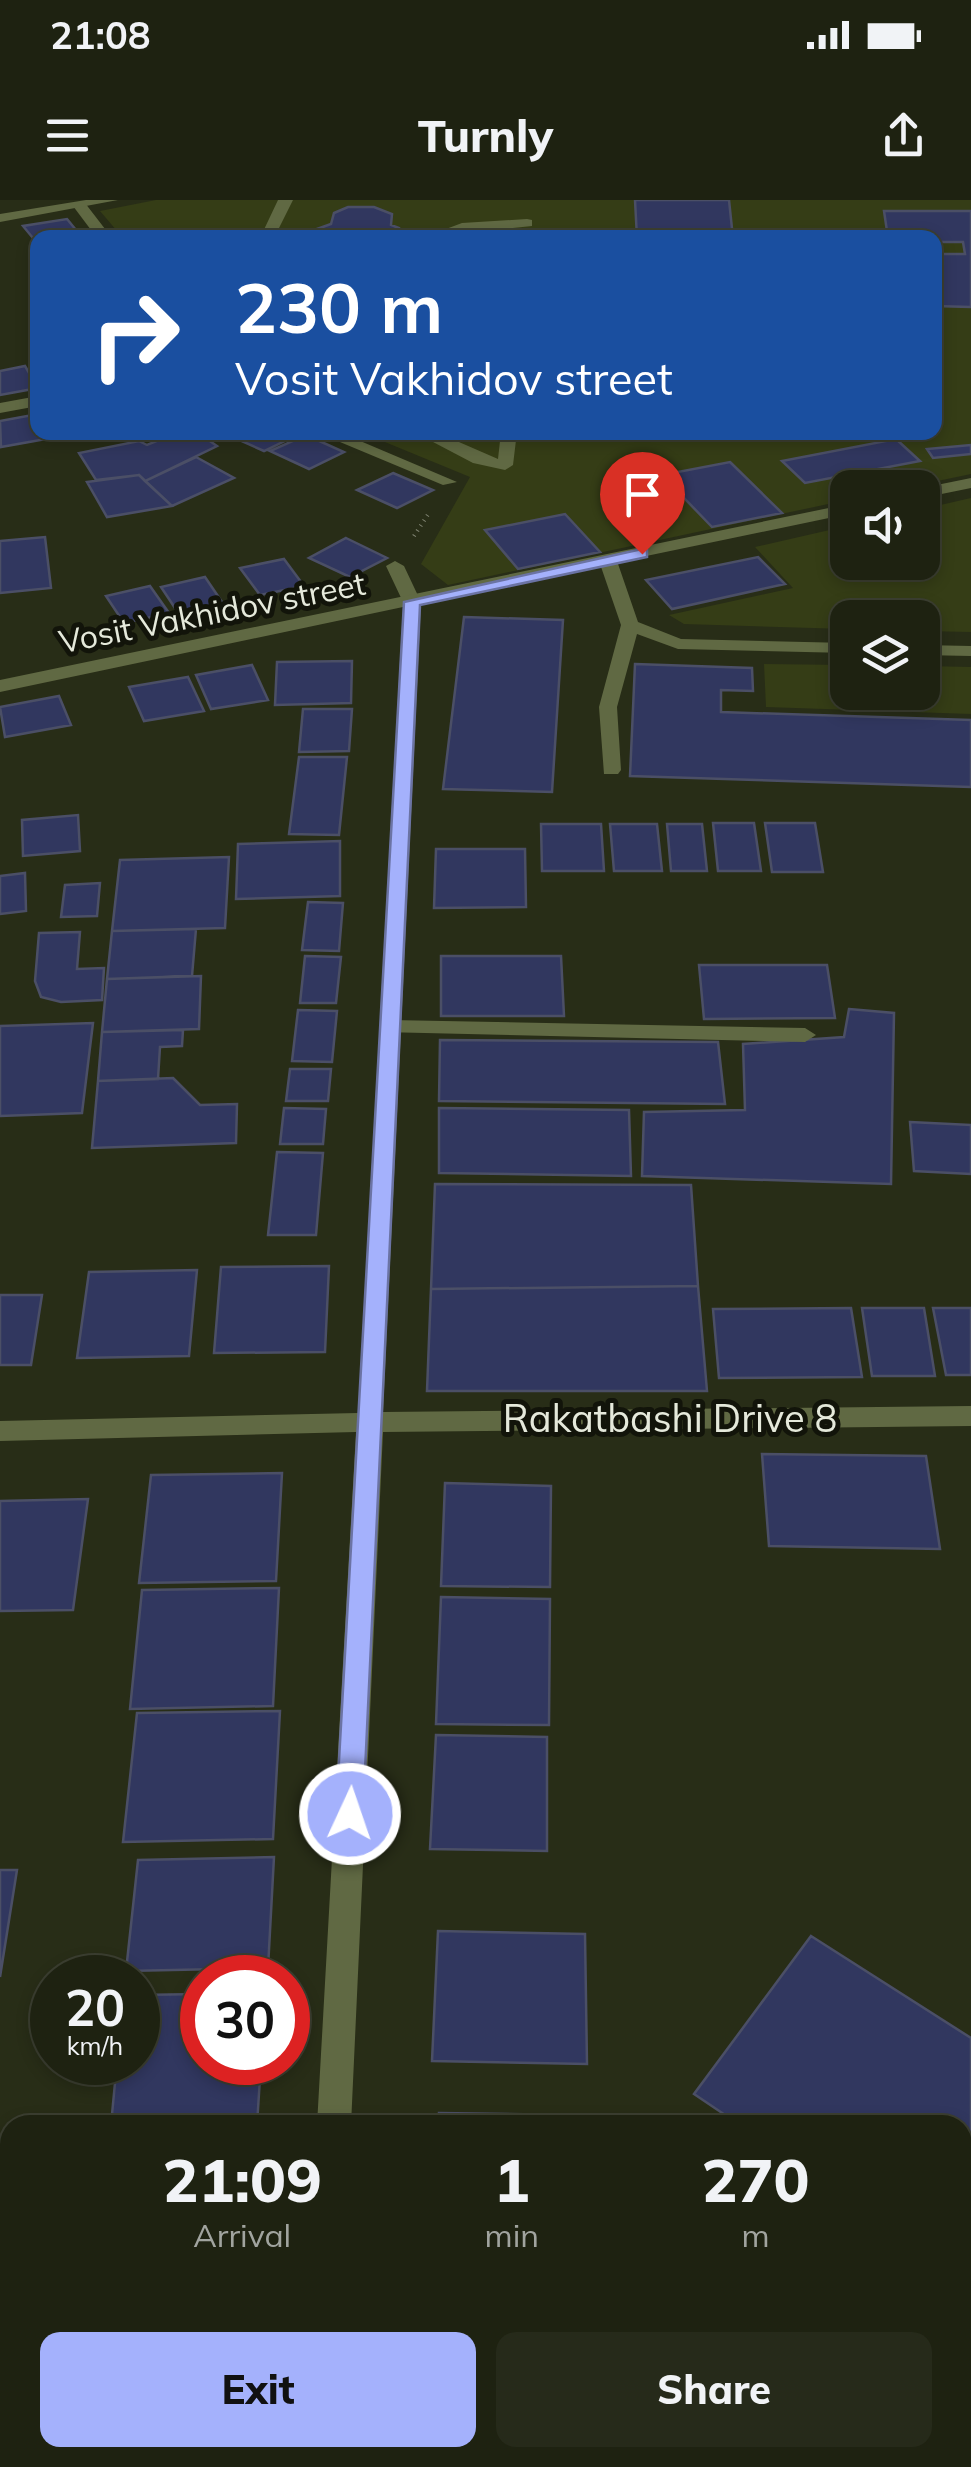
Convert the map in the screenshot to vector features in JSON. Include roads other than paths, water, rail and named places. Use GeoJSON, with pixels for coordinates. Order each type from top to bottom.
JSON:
{"type":"FeatureCollection","features":[{"type":"Feature","properties":{"kind":"street"},"geometry":{"type":"LineString","coordinates":[[3,214],[111,200]]}},
{"type":"Feature","properties":{"kind":"street"},"geometry":{"type":"LineString","coordinates":[[272,230],[286,200]]}},
{"type":"Feature","properties":{"kind":"street"},"geometry":{"type":"LineString","coordinates":[[80,206],[98,230]]}},
{"type":"Feature","properties":{"kind":"street"},"geometry":{"type":"LineString","coordinates":[[456,230],[528,224]]}},
{"type":"Feature","properties":{"kind":"street"},"geometry":{"type":"LineString","coordinates":[[0,408],[30,402]]}},
{"type":"Feature","properties":{"kind":"street"},"geometry":{"type":"LineString","coordinates":[[344,440],[449,482]]}},
{"type":"Feature","properties":{"kind":"street"},"geometry":{"type":"LineString","coordinates":[[438,440],[479,460],[505,465],[508,440]]}},
{"type":"Feature","properties":{"kind":"street"},"geometry":{"type":"LineString","coordinates":[[940,489],[971,483]]}},
{"type":"Feature","properties":{"kind":"street","name":"Vosit Vakhidov street"},"geometry":{"type":"LineString","coordinates":[[0,686],[830,514]]}},
{"type":"Feature","properties":{"kind":"street"},"geometry":{"type":"LineString","coordinates":[[608,561],[630,625],[608,708],[611,770]]}},
{"type":"Feature","properties":{"kind":"street"},"geometry":{"type":"LineString","coordinates":[[335,2115],[412,602],[395,566]]}},
{"type":"Feature","properties":{"kind":"street"},"geometry":{"type":"LineString","coordinates":[[630,625],[678,644],[830,648]]}},
{"type":"Feature","properties":{"kind":"street"},"geometry":{"type":"LineString","coordinates":[[940,650],[971,651]]}},
{"type":"Feature","properties":{"kind":"street"},"geometry":{"type":"LineString","coordinates":[[390,1027],[805,1035]]}},
{"type":"Feature","properties":{"kind":"street","name":"Rakatbashi Drive 8"},"geometry":{"type":"LineString","coordinates":[[0,1431],[472,1420],[971,1416]]}}]}
